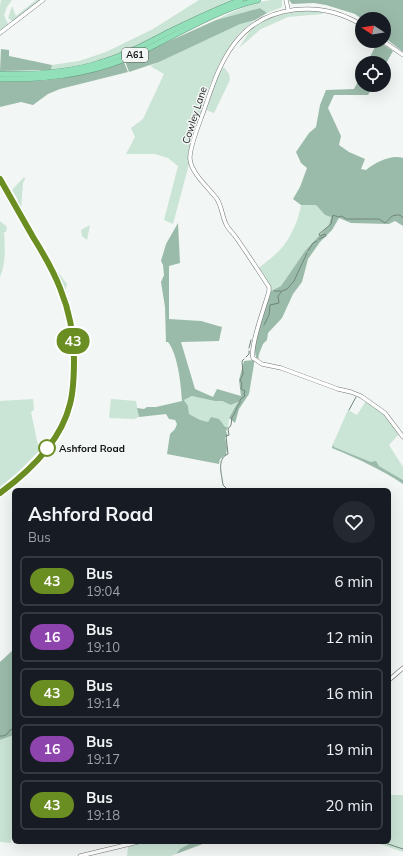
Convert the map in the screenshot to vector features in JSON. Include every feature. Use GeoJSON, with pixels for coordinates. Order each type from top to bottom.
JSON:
{"type":"FeatureCollection","features":[{"type":"Feature","properties":{"kind":"highway","name":"A61"},"geometry":{"type":"LineString","coordinates":[[2,77],[74,69],[101,63],[135,49],[211,12],[241,0]]}},
{"type":"Feature","properties":{"kind":"highway","name":"A61"},"geometry":{"type":"LineString","coordinates":[[2,77],[24,79],[69,75],[104,67],[138,53],[217,15],[258,0]]}},
{"type":"Feature","properties":{"kind":"street"},"geometry":{"type":"LineString","coordinates":[[0,34],[43,0]]}},
{"type":"Feature","properties":{"kind":"street"},"geometry":{"type":"LineString","coordinates":[[286,0],[288,9]]}},
{"type":"Feature","properties":{"kind":"street","name":"Cowley Lane"},"geometry":{"type":"LineString","coordinates":[[355,20],[331,8],[310,6],[277,12],[257,22],[240,37],[229,50],[217,73],[196,134],[190,157],[192,166],[219,203],[226,224],[269,287],[253,346],[253,358],[258,362],[288,370],[361,396],[385,412],[403,438]]}},
{"type":"Feature","properties":{"kind":"street"},"geometry":{"type":"LineString","coordinates":[[391,47],[403,55]]}},
{"type":"Feature","properties":{"kind":"street"},"geometry":{"type":"LineString","coordinates":[[0,179],[60,287],[65,301],[71,329],[74,368],[70,404],[59,432],[31,467],[0,493]]}},
{"type":"Feature","properties":{"kind":"street"},"geometry":{"type":"LineString","coordinates":[[391,678],[403,668]]}},
{"type":"Feature","properties":{"kind":"street"},"geometry":{"type":"LineString","coordinates":[[80,856],[130,844]]}},
{"type":"Feature","properties":{"kind":"green space"},"geometry":{"type":"Polygon","coordinates":[[[1,0],[12,0],[4,15],[8,24],[0,30],[0,6],[1,0]]]}},
{"type":"Feature","properties":{"kind":"green space"},"geometry":{"type":"Polygon","coordinates":[[[36,0],[40,0],[14,21],[8,18],[12,6],[16,16],[36,0]]]}},
{"type":"Feature","properties":{"kind":"green space"},"geometry":{"type":"Polygon","coordinates":[[[199,0],[233,0],[122,52],[99,60],[51,70],[52,65],[79,61],[106,52],[153,29],[199,0]]]}},
{"type":"Feature","properties":{"kind":"green space"},"geometry":{"type":"Polygon","coordinates":[[[270,0],[282,0],[282,7],[267,13],[260,8],[216,20],[242,8],[270,0]]]}},
{"type":"Feature","properties":{"kind":"green space"},"geometry":{"type":"Polygon","coordinates":[[[289,0],[403,0],[403,52],[391,43],[391,12],[355,12],[355,14],[314,3],[292,4],[289,0]]]}},
{"type":"Feature","properties":{"kind":"green space"},"geometry":{"type":"Polygon","coordinates":[[[260,8],[267,13],[255,20],[240,24],[159,62],[129,72],[125,61],[216,20],[260,8]]]}},
{"type":"Feature","properties":{"kind":"green space"},"geometry":{"type":"Polygon","coordinates":[[[311,8],[324,9],[322,14],[288,17],[261,29],[239,48],[251,29],[267,19],[283,12],[311,8]]]}},
{"type":"Feature","properties":{"kind":"green space"},"geometry":{"type":"Polygon","coordinates":[[[255,20],[238,35],[220,62],[207,92],[188,152],[189,164],[173,224],[164,220],[178,166],[168,158],[155,154],[126,154],[135,137],[131,128],[143,119],[164,74],[150,66],[240,23],[255,20]]]}},
{"type":"Feature","properties":{"kind":"green space"},"geometry":{"type":"Polygon","coordinates":[[[374,48],[388,48],[393,51],[390,56],[370,56],[374,48]]]}},
{"type":"Feature","properties":{"kind":"green space"},"geometry":{"type":"Polygon","coordinates":[[[1,49],[9,50],[9,56],[52,65],[51,70],[0,71],[1,49]]]}},
{"type":"Feature","properties":{"kind":"green space"},"geometry":{"type":"Polygon","coordinates":[[[124,62],[128,72],[60,89],[48,94],[33,105],[21,102],[0,107],[0,81],[38,81],[60,79],[124,62]]]}},
{"type":"Feature","properties":{"kind":"green space"},"geometry":{"type":"Polygon","coordinates":[[[224,67],[229,74],[230,80],[214,113],[206,110],[218,73],[224,67]]]}},
{"type":"Feature","properties":{"kind":"green space"},"geometry":{"type":"Polygon","coordinates":[[[355,87],[355,92],[370,92],[368,95],[334,95],[328,108],[341,136],[339,145],[349,152],[365,159],[361,169],[366,170],[378,162],[389,158],[403,158],[403,226],[395,221],[389,224],[351,223],[339,218],[332,230],[320,242],[308,259],[302,282],[293,294],[282,318],[268,333],[267,340],[263,344],[259,354],[258,361],[255,355],[256,337],[271,291],[281,286],[305,251],[329,225],[331,217],[325,215],[316,205],[301,205],[293,199],[300,187],[307,168],[301,163],[296,152],[309,133],[316,127],[320,105],[326,90],[354,89],[355,87]]]}},
{"type":"Feature","properties":{"kind":"green space"},"geometry":{"type":"Polygon","coordinates":[[[24,177],[25,179],[23,183],[21,209],[12,190],[24,177]]]}},
{"type":"Feature","properties":{"kind":"green space"},"geometry":{"type":"Polygon","coordinates":[[[301,205],[316,205],[325,215],[331,216],[329,225],[305,251],[281,286],[271,291],[271,287],[259,268],[280,250],[291,235],[301,205]]]}},
{"type":"Feature","properties":{"kind":"green space"},"geometry":{"type":"Polygon","coordinates":[[[0,221],[7,227],[6,232],[4,232],[4,261],[0,277],[0,221]]]}},
{"type":"Feature","properties":{"kind":"green space"},"geometry":{"type":"Polygon","coordinates":[[[178,223],[180,263],[169,266],[169,319],[201,321],[222,327],[219,341],[181,342],[195,389],[213,397],[217,389],[241,396],[239,380],[244,361],[254,360],[249,394],[239,409],[235,423],[229,418],[238,402],[231,405],[222,401],[192,396],[184,400],[188,406],[189,414],[200,420],[208,422],[211,417],[219,419],[225,427],[228,427],[226,431],[228,436],[225,437],[227,448],[226,455],[220,459],[219,464],[167,454],[170,434],[175,429],[177,424],[175,420],[169,419],[166,414],[139,417],[137,408],[144,409],[147,407],[156,407],[182,401],[177,362],[168,342],[166,342],[165,307],[161,282],[164,275],[161,261],[166,244],[178,223]]]}},
{"type":"Feature","properties":{"kind":"green space"},"geometry":{"type":"Polygon","coordinates":[[[90,225],[87,240],[82,236],[81,230],[90,225]]]}},
{"type":"Feature","properties":{"kind":"green space"},"geometry":{"type":"Polygon","coordinates":[[[58,272],[67,284],[65,292],[55,274],[58,272]]]}},
{"type":"Feature","properties":{"kind":"green space"},"geometry":{"type":"Polygon","coordinates":[[[192,396],[218,400],[231,405],[239,402],[229,418],[228,427],[225,427],[211,417],[208,422],[201,421],[189,414],[188,406],[184,400],[192,396]]]}},
{"type":"Feature","properties":{"kind":"green space"},"geometry":{"type":"Polygon","coordinates":[[[33,399],[34,410],[31,412],[39,451],[0,487],[0,401],[33,399]]]}},
{"type":"Feature","properties":{"kind":"green space"},"geometry":{"type":"Polygon","coordinates":[[[111,399],[136,401],[139,417],[134,419],[109,418],[111,399]]]}},
{"type":"Feature","properties":{"kind":"green space"},"geometry":{"type":"Polygon","coordinates":[[[366,401],[384,413],[399,434],[389,445],[403,467],[403,480],[379,466],[376,462],[371,462],[334,447],[333,444],[348,410],[357,415],[366,401]]]}},
{"type":"Feature","properties":{"kind":"green space"},"geometry":{"type":"Polygon","coordinates":[[[333,444],[334,447],[371,462],[376,461],[379,466],[403,480],[403,484],[377,469],[332,448],[333,444]]]}},
{"type":"Feature","properties":{"kind":"green space"},"geometry":{"type":"Polygon","coordinates":[[[12,651],[12,736],[0,740],[0,662],[12,651]]]}},
{"type":"Feature","properties":{"kind":"green space"},"geometry":{"type":"Polygon","coordinates":[[[12,736],[11,843],[0,842],[0,740],[12,736]]]}},
{"type":"Feature","properties":{"kind":"green space"},"geometry":{"type":"Polygon","coordinates":[[[391,795],[403,795],[403,852],[380,844],[391,844],[391,795]]]}},
{"type":"Feature","properties":{"kind":"green space"},"geometry":{"type":"Polygon","coordinates":[[[140,844],[189,844],[171,856],[127,856],[128,847],[140,844]]]}},
{"type":"Feature","properties":{"kind":"green space"},"geometry":{"type":"Polygon","coordinates":[[[189,844],[203,844],[176,854],[180,849],[189,844]]]}},
{"type":"Feature","properties":{"kind":"waterway"},"geometry":{"type":"LineString","coordinates":[[319,239],[326,236],[325,234],[320,236],[319,234],[331,224],[333,215],[338,217],[342,216],[346,219],[379,219],[385,223],[394,216],[400,215],[403,218]]}},
{"type":"Feature","properties":{"kind":"waterway"},"geometry":{"type":"LineString","coordinates":[[308,251],[313,243],[317,241]]}},
{"type":"Feature","properties":{"kind":"waterway"},"geometry":{"type":"LineString","coordinates":[[264,325],[269,315],[270,305],[279,303],[278,296],[294,281],[307,253]]}},
{"type":"Feature","properties":{"kind":"waterway"},"geometry":{"type":"LineString","coordinates":[[274,291],[281,291]]}},
{"type":"Feature","properties":{"kind":"waterway"},"geometry":{"type":"LineString","coordinates":[[249,348],[251,340]]}},
{"type":"Feature","properties":{"kind":"waterway"},"geometry":{"type":"LineString","coordinates":[[246,357],[249,354],[249,351]]}},
{"type":"Feature","properties":{"kind":"waterway"},"geometry":{"type":"LineString","coordinates":[[226,488],[223,485],[221,463],[224,456],[228,454],[226,436],[229,435],[228,429],[231,425],[232,417],[240,403],[240,400],[245,396],[245,391],[241,389],[242,383],[240,381],[243,374],[242,361],[244,359]]}},
{"type":"Feature","properties":{"kind":"waterway"},"geometry":{"type":"LineString","coordinates":[[349,410],[356,397]]}},
{"type":"Feature","properties":{"kind":"waterway"},"geometry":{"type":"LineString","coordinates":[[393,679],[399,674]]}},
{"type":"Feature","properties":{"kind":"waterway"},"geometry":{"type":"LineString","coordinates":[[0,736],[7,734],[12,729]]}},
{"type":"Feature","properties":{"kind":"waterway"},"geometry":{"type":"LineString","coordinates":[[388,844],[403,849]]}},
{"type":"Feature","properties":{"kind":"bus line","name":"43"},"geometry":{"type":"LineString","coordinates":[[0,179],[60,287],[65,301],[71,329],[74,354],[73,386],[70,404],[59,432],[31,467],[0,493]]}},
{"type":"Feature","properties":{"kind":"place","name":"Ashford Road"},"geometry":{"type":"Point","coordinates":[47,448]}}]}
